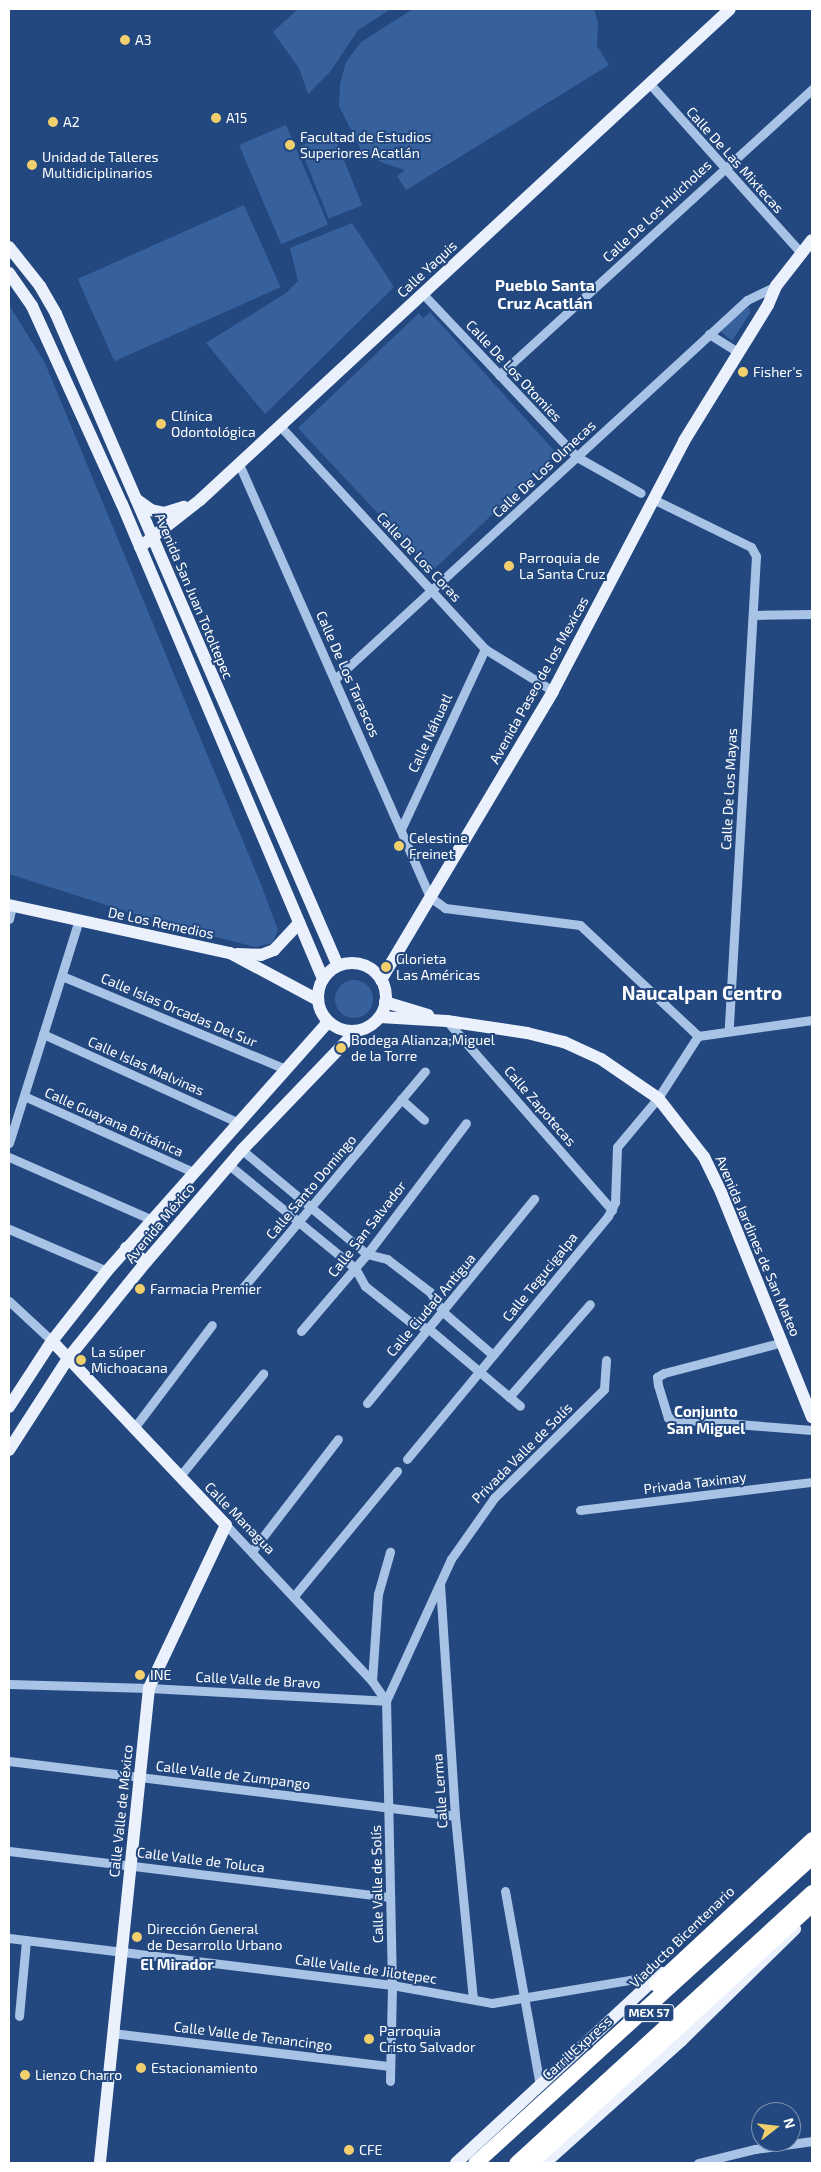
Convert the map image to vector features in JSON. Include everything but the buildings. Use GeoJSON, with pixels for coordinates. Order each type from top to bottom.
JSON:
{"type":"FeatureCollection","features":[{"type":"Feature","properties":{"kind":"highway","name":"Viaducto Bicentenario"},"geometry":{"type":"LineString","coordinates":[[467,2163],[812,1838]]}},
{"type":"Feature","properties":{"kind":"highway"},"geometry":{"type":"LineString","coordinates":[[776,1863],[812,1848]]}},
{"type":"Feature","properties":{"kind":"highway","name":"Carril Express"},"geometry":{"type":"LineString","coordinates":[[475,2163],[812,1856]]}},
{"type":"Feature","properties":{"kind":"highway","name":"MEX 57"},"geometry":{"type":"LineString","coordinates":[[486,2163],[812,1863]]}},
{"type":"Feature","properties":{"kind":"highway","name":"MEX 57"},"geometry":{"type":"LineString","coordinates":[[516,2163],[812,1892]]}},
{"type":"Feature","properties":{"kind":"highway"},"geometry":{"type":"LineString","coordinates":[[530,2163],[812,1904]]}},
{"type":"Feature","properties":{"kind":"highway"},"geometry":{"type":"LineString","coordinates":[[770,1931],[808,1918]]}},
{"type":"Feature","properties":{"kind":"highway"},"geometry":{"type":"LineString","coordinates":[[545,2163],[552,2130]]}},
{"type":"Feature","properties":{"kind":"main road","name":"Calle Yaquis"},"geometry":{"type":"LineString","coordinates":[[140,547],[200,500],[730,9]]}},
{"type":"Feature","properties":{"kind":"main road","name":"Avenida Paseo de los Mexicas"},"geometry":{"type":"LineString","coordinates":[[381,980],[553,690],[655,500],[684,441],[768,305],[776,286],[812,240]]}},
{"type":"Feature","properties":{"kind":"main road","name":"Avenida San Juan Totoltepec"},"geometry":{"type":"LineString","coordinates":[[9,247],[40,286],[56,314],[338,966]]}},
{"type":"Feature","properties":{"kind":"main road"},"geometry":{"type":"LineString","coordinates":[[9,273],[32,306],[52,346],[140,547],[299,923],[320,990],[320,1010],[328,1022],[340,1030],[355,1032],[372,1025],[380,1018],[386,1002],[381,980],[362,965],[338,966],[320,990]]}},
{"type":"Feature","properties":{"kind":"main road"},"geometry":{"type":"LineString","coordinates":[[136,499],[151,510],[164,513],[200,500]]}},
{"type":"Feature","properties":{"kind":"main road","name":"De Los Remedios"},"geometry":{"type":"LineString","coordinates":[[11,905],[230,953],[301,989],[320,990]]}},
{"type":"Feature","properties":{"kind":"main road"},"geometry":{"type":"LineString","coordinates":[[230,953],[248,956],[274,950],[299,923]]}},
{"type":"Feature","properties":{"kind":"main road"},"geometry":{"type":"LineString","coordinates":[[386,1002],[447,1021]]}},
{"type":"Feature","properties":{"kind":"main road"},"geometry":{"type":"LineString","coordinates":[[380,1018],[447,1021]]}},
{"type":"Feature","properties":{"kind":"main road","name":"Avenida Jardines de San Mateo"},"geometry":{"type":"LineString","coordinates":[[447,1021],[527,1033],[564,1042],[601,1059],[658,1098],[704,1157],[722,1192],[812,1417]]}},
{"type":"Feature","properties":{"kind":"main road","name":"Avenida México"},"geometry":{"type":"LineString","coordinates":[[9,1407],[52,1341],[150,1219],[328,1022]]}},
{"type":"Feature","properties":{"kind":"main road","name":"Avenida México"},"geometry":{"type":"LineString","coordinates":[[9,1450],[69,1357],[146,1262],[242,1150],[355,1032]]}},
{"type":"Feature","properties":{"kind":"main road"},"geometry":{"type":"LineString","coordinates":[[126,1248],[146,1262]]}},
{"type":"Feature","properties":{"kind":"main road","name":"Calle Managua"},"geometry":{"type":"LineString","coordinates":[[52,1341],[226,1525]]}},
{"type":"Feature","properties":{"kind":"main road","name":"Calle Valle de México"},"geometry":{"type":"LineString","coordinates":[[100,2163],[120,1952],[131,1866],[149,1688],[226,1525]]}},
{"type":"Feature","properties":{"kind":"main road"},"geometry":{"type":"LineString","coordinates":[[456,2163],[812,1831]]}},
{"type":"Feature","properties":{"kind":"main road"},"geometry":{"type":"LineString","coordinates":[[545,2163],[681,2041],[808,1918]]}},
{"type":"Feature","properties":{"kind":"street","name":"Calle De Las Mixtecas"},"geometry":{"type":"LineString","coordinates":[[650,84],[802,254]]}},
{"type":"Feature","properties":{"kind":"street","name":"Calle De Los Huicholes"},"geometry":{"type":"LineString","coordinates":[[499,375],[812,89]]}},
{"type":"Feature","properties":{"kind":"street","name":"Calle De Los Olmecas"},"geometry":{"type":"LineString","coordinates":[[335,679],[747,300],[776,286]]}},
{"type":"Feature","properties":{"kind":"street","name":"Calle De Los Otomies"},"geometry":{"type":"LineString","coordinates":[[423,294],[577,457],[641,493]]}},
{"type":"Feature","properties":{"kind":"street"},"geometry":{"type":"LineString","coordinates":[[709,334],[738,352]]}},
{"type":"Feature","properties":{"kind":"street","name":"Calle De Los Coras"},"geometry":{"type":"LineString","coordinates":[[280,426],[484,649],[553,690]]}},
{"type":"Feature","properties":{"kind":"street","name":"Calle De Los Tarascos"},"geometry":{"type":"LineString","coordinates":[[239,464],[430,897]]}},
{"type":"Feature","properties":{"kind":"street","name":"Calle De Los Mayas"},"geometry":{"type":"LineString","coordinates":[[655,500],[755,550],[754,615],[729,1030]]}},
{"type":"Feature","properties":{"kind":"street"},"geometry":{"type":"LineString","coordinates":[[754,615],[812,614]]}},
{"type":"Feature","properties":{"kind":"street","name":"Calle Náhuatl"},"geometry":{"type":"LineString","coordinates":[[401,828],[484,649]]}},
{"type":"Feature","properties":{"kind":"street"},"geometry":{"type":"LineString","coordinates":[[430,897],[446,908],[580,925],[698,1036]]}},
{"type":"Feature","properties":{"kind":"street"},"geometry":{"type":"LineString","coordinates":[[9,920],[11,905]]}},
{"type":"Feature","properties":{"kind":"street"},"geometry":{"type":"LineString","coordinates":[[9,1143],[79,920]]}},
{"type":"Feature","properties":{"kind":"street","name":"Calle Islas Orcadas Del Sur"},"geometry":{"type":"LineString","coordinates":[[62,976],[285,1070]]}},
{"type":"Feature","properties":{"kind":"street"},"geometry":{"type":"LineString","coordinates":[[612,1210],[618,1147],[658,1098],[698,1036],[729,1030],[812,1020]]}},
{"type":"Feature","properties":{"kind":"street","name":"Calle Zapotecas"},"geometry":{"type":"LineString","coordinates":[[447,1021],[612,1210]]}},
{"type":"Feature","properties":{"kind":"street","name":"Calle Islas Malvinas"},"geometry":{"type":"LineString","coordinates":[[43,1034],[237,1122]]}},
{"type":"Feature","properties":{"kind":"street","name":"Calle Santo Domingo"},"geometry":{"type":"LineString","coordinates":[[240,1291],[300,1223],[425,1072]]}},
{"type":"Feature","properties":{"kind":"street","name":"Calle Guayana Británica"},"geometry":{"type":"LineString","coordinates":[[24,1096],[193,1172]]}},
{"type":"Feature","properties":{"kind":"street"},"geometry":{"type":"LineString","coordinates":[[401,1099],[424,1120]]}},
{"type":"Feature","properties":{"kind":"street","name":"Calle San Salvador"},"geometry":{"type":"LineString","coordinates":[[301,1331],[356,1268],[466,1122]]}},
{"type":"Feature","properties":{"kind":"street"},"geometry":{"type":"LineString","coordinates":[[242,1150],[367,1254],[387,1259],[430,1292],[443,1312],[493,1355]]}},
{"type":"Feature","properties":{"kind":"street"},"geometry":{"type":"LineString","coordinates":[[9,1157],[150,1219]]}},
{"type":"Feature","properties":{"kind":"street"},"geometry":{"type":"LineString","coordinates":[[229,1165],[356,1268],[365,1286],[409,1321],[428,1329],[520,1406]]}},
{"type":"Feature","properties":{"kind":"street","name":"Calle Ciudad Antigua"},"geometry":{"type":"LineString","coordinates":[[367,1403],[534,1199]]}},
{"type":"Feature","properties":{"kind":"street","name":"Calle Tegucigalpa"},"geometry":{"type":"LineString","coordinates":[[407,1459],[612,1210]]}},
{"type":"Feature","properties":{"kind":"street"},"geometry":{"type":"LineString","coordinates":[[9,1229],[107,1271]]}},
{"type":"Feature","properties":{"kind":"street"},"geometry":{"type":"LineString","coordinates":[[9,1301],[52,1341]]}},
{"type":"Feature","properties":{"kind":"street"},"geometry":{"type":"LineString","coordinates":[[508,1397],[590,1304]]}},
{"type":"Feature","properties":{"kind":"street"},"geometry":{"type":"LineString","coordinates":[[134,1428],[212,1325]]}},
{"type":"Feature","properties":{"kind":"street"},"geometry":{"type":"LineString","coordinates":[[782,1342],[664,1373],[657,1378],[668,1418],[812,1430]]}},
{"type":"Feature","properties":{"kind":"street","name":"Privada Valle de Solís"},"geometry":{"type":"LineString","coordinates":[[386,1701],[440,1581],[494,1498],[604,1390],[606,1360]]}},
{"type":"Feature","properties":{"kind":"street"},"geometry":{"type":"LineString","coordinates":[[180,1476],[263,1374]]}},
{"type":"Feature","properties":{"kind":"street"},"geometry":{"type":"LineString","coordinates":[[252,1551],[338,1439]]}},
{"type":"Feature","properties":{"kind":"street"},"geometry":{"type":"LineString","coordinates":[[294,1596],[397,1471]]}},
{"type":"Feature","properties":{"kind":"street","name":"Privada Taximay"},"geometry":{"type":"LineString","coordinates":[[580,1510],[812,1482]]}},
{"type":"Feature","properties":{"kind":"street","name":"Calle Managua"},"geometry":{"type":"LineString","coordinates":[[226,1525],[372,1681],[386,1701]]}},
{"type":"Feature","properties":{"kind":"street"},"geometry":{"type":"LineString","coordinates":[[372,1681],[378,1594],[390,1552]]}},
{"type":"Feature","properties":{"kind":"street","name":"Calle Lerma"},"geometry":{"type":"LineString","coordinates":[[440,1581],[455,1816],[473,1998]]}},
{"type":"Feature","properties":{"kind":"street","name":"Calle Valle de Bravo"},"geometry":{"type":"LineString","coordinates":[[9,1684],[149,1688],[386,1701]]}},
{"type":"Feature","properties":{"kind":"street","name":"Calle Valle de Solís"},"geometry":{"type":"LineString","coordinates":[[386,1701],[392,1984],[390,2081]]}},
{"type":"Feature","properties":{"kind":"street","name":"Calle Valle de Zumpango"},"geometry":{"type":"LineString","coordinates":[[9,1761],[455,1816]]}},
{"type":"Feature","properties":{"kind":"street","name":"Calle Valle de Toluca"},"geometry":{"type":"LineString","coordinates":[[9,1851],[390,1897]]}},
{"type":"Feature","properties":{"kind":"street"},"geometry":{"type":"LineString","coordinates":[[505,1891],[540,2085]]}},
{"type":"Feature","properties":{"kind":"street","name":"Calle Valle de Jilotepec"},"geometry":{"type":"LineString","coordinates":[[9,1938],[392,1984],[492,2003],[659,1975]]}},
{"type":"Feature","properties":{"kind":"street"},"geometry":{"type":"LineString","coordinates":[[19,2016],[26,1940]]}},
{"type":"Feature","properties":{"kind":"street","name":"Calle Valle de Tenancingo"},"geometry":{"type":"LineString","coordinates":[[112,2033],[390,2066]]}},
{"type":"Feature","properties":{"kind":"street"},"geometry":{"type":"LineString","coordinates":[[698,2163],[812,2141]]}},
{"type":"Feature","properties":{"kind":"shaded area"},"geometry":{"type":"Polygon","coordinates":[[[298,9],[391,9],[358,30],[330,72],[308,94],[299,68],[273,32],[298,9]]]}},
{"type":"Feature","properties":{"kind":"shaded area"},"geometry":{"type":"Polygon","coordinates":[[[413,9],[594,9],[598,23],[597,46],[609,65],[406,190],[397,176],[405,170],[383,163],[361,150],[339,106],[340,84],[346,62],[361,42],[413,9]]]}},
{"type":"Feature","properties":{"kind":"shaded area"},"geometry":{"type":"Polygon","coordinates":[[[286,125],[328,224],[281,244],[239,145],[286,125]]]}},
{"type":"Feature","properties":{"kind":"shaded area"},"geometry":{"type":"Polygon","coordinates":[[[333,133],[362,205],[329,219],[300,146],[333,133]]]}},
{"type":"Feature","properties":{"kind":"shaded area"},"geometry":{"type":"Polygon","coordinates":[[[244,205],[281,287],[114,361],[78,279],[244,205]]]}},
{"type":"Feature","properties":{"kind":"shaded area"},"geometry":{"type":"Polygon","coordinates":[[[352,223],[394,287],[265,414],[206,343],[286,293],[298,281],[290,248],[352,223]]]}},
{"type":"Feature","properties":{"kind":"shaded area"},"geometry":{"type":"Polygon","coordinates":[[[9,305],[45,363],[260,882],[278,930],[272,943],[255,947],[163,923],[9,874],[9,305]]]}},
{"type":"Feature","properties":{"kind":"shaded area"},"geometry":{"type":"Polygon","coordinates":[[[749,307],[750,313],[732,341],[720,331],[726,322],[749,307]]]}},
{"type":"Feature","properties":{"kind":"shaded area"},"geometry":{"type":"Polygon","coordinates":[[[430,312],[557,454],[432,571],[298,428],[419,313],[423,318],[430,312]]]}},
{"type":"Feature","properties":{"kind":"shaded area","name":"Glorieta Las Américas"},"geometry":{"type":"Polygon","coordinates":[[[354,980],[368,985],[373,999],[368,1013],[354,1018],[340,1013],[335,999],[340,985],[354,980]]]}},
{"type":"Feature","properties":{"kind":"place","name":"A3"},"geometry":{"type":"Point","coordinates":[125,40]}},
{"type":"Feature","properties":{"kind":"place","name":"A15"},"geometry":{"type":"Point","coordinates":[216,118]}},
{"type":"Feature","properties":{"kind":"place","name":"A2"},"geometry":{"type":"Point","coordinates":[53,122]}},
{"type":"Feature","properties":{"kind":"place","name":"Facultad de Estudios Superiores Acatlán"},"geometry":{"type":"Point","coordinates":[290,145]}},
{"type":"Feature","properties":{"kind":"place","name":"Unidad de Talleres Multidiciplinarios"},"geometry":{"type":"Point","coordinates":[32,165]}},
{"type":"Feature","properties":{"kind":"place","name":"Fisher's"},"geometry":{"type":"Point","coordinates":[743,372]}},
{"type":"Feature","properties":{"kind":"place","name":"Clínica Odontológica"},"geometry":{"type":"Point","coordinates":[161,424]}},
{"type":"Feature","properties":{"kind":"place","name":"Parroquia de La Santa Cruz"},"geometry":{"type":"Point","coordinates":[509,566]}},
{"type":"Feature","properties":{"kind":"place","name":"Celestine Freinet"},"geometry":{"type":"Point","coordinates":[399,846]}},
{"type":"Feature","properties":{"kind":"place","name":"Glorieta Las Américas"},"geometry":{"type":"Point","coordinates":[386,967]}},
{"type":"Feature","properties":{"kind":"place","name":"Bodega Alianza;Miguel de la Torre"},"geometry":{"type":"Point","coordinates":[341,1048]}},
{"type":"Feature","properties":{"kind":"place","name":"Farmacia Premier"},"geometry":{"type":"Point","coordinates":[140,1289]}},
{"type":"Feature","properties":{"kind":"place","name":"La súper Michoacana"},"geometry":{"type":"Point","coordinates":[81,1360]}},
{"type":"Feature","properties":{"kind":"place","name":"INE"},"geometry":{"type":"Point","coordinates":[140,1675]}},
{"type":"Feature","properties":{"kind":"place","name":"Dirección General de Desarrollo Urbano"},"geometry":{"type":"Point","coordinates":[137,1937]}},
{"type":"Feature","properties":{"kind":"place","name":"Parroquia Cristo Salvador"},"geometry":{"type":"Point","coordinates":[369,2039]}},
{"type":"Feature","properties":{"kind":"place","name":"Estacionamiento"},"geometry":{"type":"Point","coordinates":[141,2068]}},
{"type":"Feature","properties":{"kind":"place","name":"Lienzo Charro"},"geometry":{"type":"Point","coordinates":[25,2075]}},
{"type":"Feature","properties":{"kind":"place","name":"CFE"},"geometry":{"type":"Point","coordinates":[349,2150]}},
{"type":"Feature","properties":{"kind":"district","name":"Pueblo Santa Cruz Acatlán"},"geometry":{"type":"Point","coordinates":[545,294]}},
{"type":"Feature","properties":{"kind":"district","name":"Naucalpan Centro"},"geometry":{"type":"Point","coordinates":[702,993]}},
{"type":"Feature","properties":{"kind":"district","name":"Conjunto San Miguel"},"geometry":{"type":"Point","coordinates":[706,1420]}},
{"type":"Feature","properties":{"kind":"district","name":"El Mirador"},"geometry":{"type":"Point","coordinates":[177,1965]}}]}
